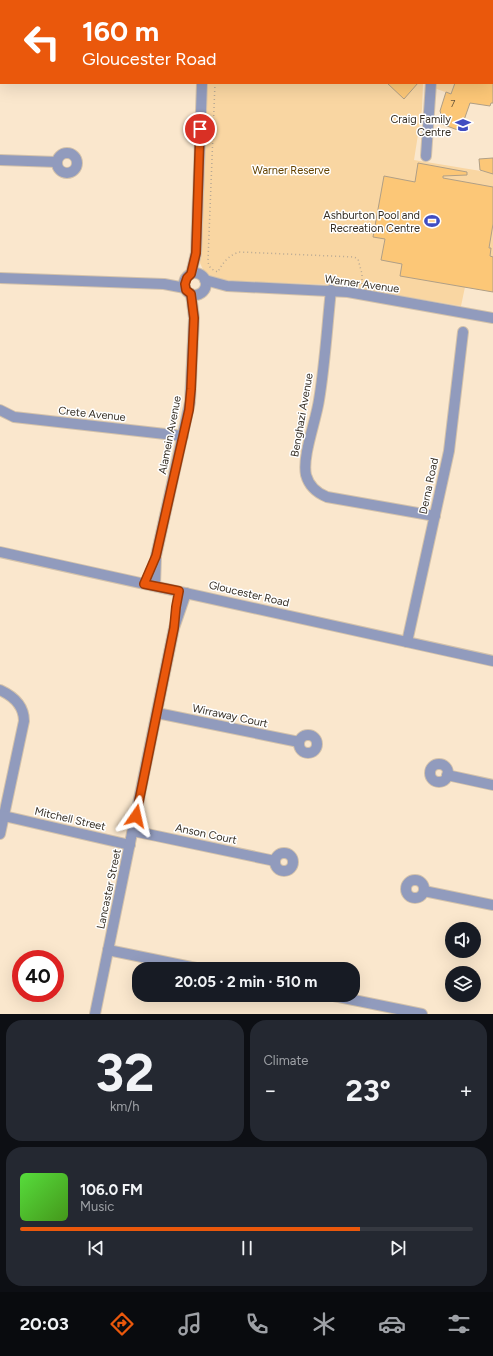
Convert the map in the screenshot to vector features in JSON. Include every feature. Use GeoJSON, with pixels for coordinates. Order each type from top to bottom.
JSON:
{"type":"FeatureCollection","features":[{"type":"Feature","properties":{"kind":"street","name":"Alamein Avenue"},"geometry":{"type":"LineString","coordinates":[[144,584],[156,556],[190,402],[202,84]]}},
{"type":"Feature","properties":{"kind":"street"},"geometry":{"type":"LineString","coordinates":[[426,156],[431,84]]}},
{"type":"Feature","properties":{"kind":"street"},"geometry":{"type":"LineString","coordinates":[[0,160],[57,162]]}},
{"type":"Feature","properties":{"kind":"street","name":"Warner Avenue"},"geometry":{"type":"LineString","coordinates":[[0,278],[331,290],[493,318]]}},
{"type":"Feature","properties":{"kind":"street","name":"Benghazi Avenue"},"geometry":{"type":"LineString","coordinates":[[331,290],[319,400],[306,462],[308,482],[316,491],[327,497],[435,516]]}},
{"type":"Feature","properties":{"kind":"street","name":"Derna Road"},"geometry":{"type":"LineString","coordinates":[[407,642],[451,439],[463,332]]}},
{"type":"Feature","properties":{"kind":"street","name":"Crete Avenue"},"geometry":{"type":"LineString","coordinates":[[0,410],[7,415],[25,419],[183,436]]}},
{"type":"Feature","properties":{"kind":"street","name":"Gloucester Road"},"geometry":{"type":"LineString","coordinates":[[0,552],[493,662]]}},
{"type":"Feature","properties":{"kind":"street","name":"Alamein Avenue"},"geometry":{"type":"LineString","coordinates":[[155,586],[156,556]]}},
{"type":"Feature","properties":{"kind":"street","name":"Lancaster Street"},"geometry":{"type":"LineString","coordinates":[[95,1014],[182,592]]}},
{"type":"Feature","properties":{"kind":"street"},"geometry":{"type":"LineString","coordinates":[[0,690],[7,693],[18,703],[24,715],[0,834]]}},
{"type":"Feature","properties":{"kind":"street","name":"Wirraway Court"},"geometry":{"type":"LineString","coordinates":[[157,713],[299,742]]}},
{"type":"Feature","properties":{"kind":"street"},"geometry":{"type":"LineString","coordinates":[[447,775],[493,785]]}},
{"type":"Feature","properties":{"kind":"street","name":"Mitchell Street"},"geometry":{"type":"LineString","coordinates":[[4,816],[130,844]]}},
{"type":"Feature","properties":{"kind":"street","name":"Anson Court"},"geometry":{"type":"LineString","coordinates":[[133,831],[275,861]]}},
{"type":"Feature","properties":{"kind":"street"},"geometry":{"type":"LineString","coordinates":[[424,891],[493,906]]}},
{"type":"Feature","properties":{"kind":"street"},"geometry":{"type":"LineString","coordinates":[[108,950],[167,962]]}},
{"type":"Feature","properties":{"kind":"street"},"geometry":{"type":"LineString","coordinates":[[354,1002],[382,1010],[422,1014]]}},
{"type":"Feature","properties":{"kind":"path"},"geometry":{"type":"LineString","coordinates":[[215,84],[209,266],[218,272],[227,259],[240,252],[354,257],[358,259],[360,264],[362,283],[361,294]]}},
{"type":"Feature","properties":{"kind":"green space","name":"Warner Reserve"},"geometry":{"type":"Polygon","coordinates":[[[207,84],[423,84],[422,109],[414,160],[493,173],[493,292],[465,287],[461,306],[337,285],[214,280],[206,276],[200,263],[207,84]]]}},
{"type":"Feature","properties":{"kind":"green space"},"geometry":{"type":"Polygon","coordinates":[[[434,84],[455,84],[451,94],[434,88],[434,84]]]}},
{"type":"Feature","properties":{"kind":"building"},"geometry":{"type":"Polygon","coordinates":[[[388,84],[417,84],[404,99],[388,84]]]}},
{"type":"Feature","properties":{"kind":"building"},"geometry":{"type":"Polygon","coordinates":[[[455,84],[493,84],[493,103],[491,103],[490,106],[470,103],[463,123],[463,132],[439,123],[442,117],[440,111],[446,92],[451,94],[455,84]]]}},
{"type":"Feature","properties":{"kind":"building"},"geometry":{"type":"Polygon","coordinates":[[[493,158],[493,174],[480,170],[479,159],[493,158]]]}},
{"type":"Feature","properties":{"kind":"building","name":"Ashburton Pool and Recreation Centre"},"geometry":{"type":"Polygon","coordinates":[[[418,163],[467,172],[467,175],[443,176],[443,178],[493,187],[493,224],[489,248],[491,248],[490,256],[493,257],[493,292],[400,276],[402,264],[381,260],[385,239],[373,237],[384,176],[415,182],[418,163]]]}},
{"type":"Feature","properties":{"kind":"place","name":"Craig Family Centre"},"geometry":{"type":"Point","coordinates":[463,125]}},
{"type":"Feature","properties":{"kind":"place","name":"Ashburton Pool and Recreation Centre"},"geometry":{"type":"Point","coordinates":[432,221]}},
{"type":"Feature","properties":{"kind":"route"},"geometry":{"type":"LineString","coordinates":[[136,816],[174,628],[179,591],[144,584],[156,556],[190,402],[194,318],[191,294],[185,288],[185,280],[191,274],[196,253],[200,129]]}}]}
